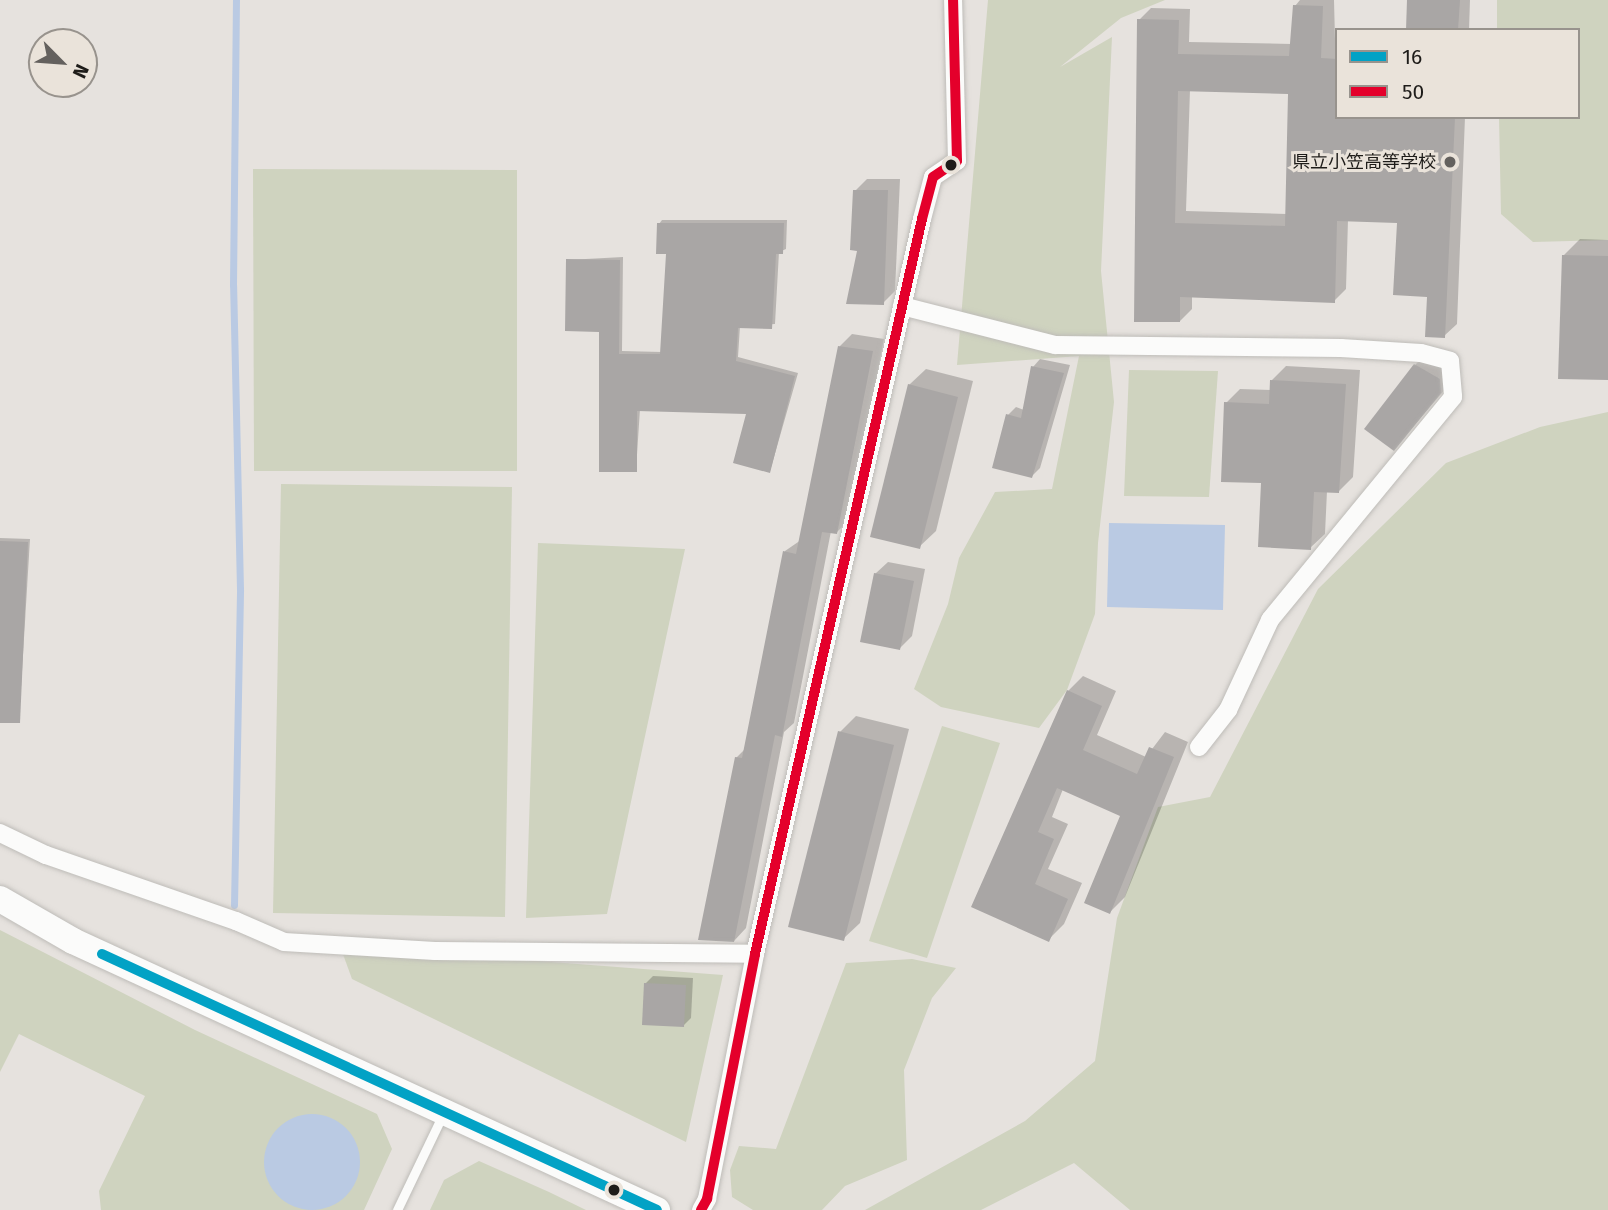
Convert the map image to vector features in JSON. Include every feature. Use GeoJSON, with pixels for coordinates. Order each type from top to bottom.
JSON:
{"type":"FeatureCollection","features":[{"type":"Feature","properties":{"kind":"main road"},"geometry":{"type":"LineString","coordinates":[[0,899],[73,941],[657,1210]]}},
{"type":"Feature","properties":{"kind":"street"},"geometry":{"type":"LineString","coordinates":[[701,1210],[707,1199],[755,954],[933,177],[957,161],[953,0]]}},
{"type":"Feature","properties":{"kind":"street"},"geometry":{"type":"LineString","coordinates":[[902,306],[1055,345],[1341,348],[1420,353],[1450,361],[1453,397],[1270,621],[1228,710],[1199,747]]}},
{"type":"Feature","properties":{"kind":"street"},"geometry":{"type":"LineString","coordinates":[[0,833],[284,942],[448,951],[755,954]]}},
{"type":"Feature","properties":{"kind":"lane"},"geometry":{"type":"LineString","coordinates":[[397,1210],[443,1112]]}},
{"type":"Feature","properties":{"kind":"green space"},"geometry":{"type":"Polygon","coordinates":[[[988,0],[1165,0],[1121,18],[1060,67],[1112,37],[1101,271],[1114,402],[1098,543],[1095,614],[1067,690],[1039,728],[941,707],[914,689],[948,604],[959,558],[995,492],[1052,489],[1079,356],[957,365],[988,0]]]}},
{"type":"Feature","properties":{"kind":"green space"},"geometry":{"type":"Polygon","coordinates":[[[1497,0],[1608,0],[1608,240],[1533,242],[1501,214],[1499,119],[1580,119],[1580,28],[1497,28],[1497,0]]]}},
{"type":"Feature","properties":{"kind":"green space"},"geometry":{"type":"Polygon","coordinates":[[[253,169],[517,170],[517,471],[254,471],[253,169]]]}},
{"type":"Feature","properties":{"kind":"green space"},"geometry":{"type":"Polygon","coordinates":[[[1129,370],[1218,371],[1209,497],[1124,496],[1129,370]]]}},
{"type":"Feature","properties":{"kind":"green space"},"geometry":{"type":"Polygon","coordinates":[[[1608,412],[1608,1210],[1130,1210],[1074,1163],[981,1210],[865,1210],[1025,1121],[1095,1061],[1117,918],[1158,807],[1210,797],[1318,589],[1446,463],[1540,427],[1608,412]]]}},
{"type":"Feature","properties":{"kind":"green space"},"geometry":{"type":"Polygon","coordinates":[[[281,484],[512,487],[505,917],[273,913],[281,484]]]}},
{"type":"Feature","properties":{"kind":"green space"},"geometry":{"type":"Polygon","coordinates":[[[538,543],[685,549],[607,914],[526,918],[538,543]]]}},
{"type":"Feature","properties":{"kind":"green space"},"geometry":{"type":"Polygon","coordinates":[[[942,726],[1000,743],[927,958],[869,941],[942,726]]]}},
{"type":"Feature","properties":{"kind":"green space"},"geometry":{"type":"Polygon","coordinates":[[[0,930],[195,1030],[377,1114],[392,1149],[364,1210],[101,1210],[99,1191],[145,1096],[19,1034],[0,1072],[0,930]]]}},
{"type":"Feature","properties":{"kind":"green space"},"geometry":{"type":"Polygon","coordinates":[[[340,946],[723,975],[686,1142],[352,979],[340,946]]]}},
{"type":"Feature","properties":{"kind":"green space"},"geometry":{"type":"Polygon","coordinates":[[[912,959],[956,968],[932,998],[904,1070],[907,1160],[845,1186],[822,1210],[753,1210],[732,1197],[730,1170],[739,1146],[776,1149],[846,963],[912,959]]]}},
{"type":"Feature","properties":{"kind":"green space"},"geometry":{"type":"Polygon","coordinates":[[[479,1161],[586,1210],[430,1210],[444,1180],[479,1161]]]}},
{"type":"Feature","properties":{"kind":"water"},"geometry":{"type":"Polygon","coordinates":[[[1109,523],[1225,525],[1223,610],[1107,607],[1109,523]]]}},
{"type":"Feature","properties":{"kind":"water"},"geometry":{"type":"Polygon","coordinates":[[[312,1114],[330,1118],[346,1128],[356,1144],[360,1162],[356,1180],[346,1196],[330,1206],[312,1210],[294,1206],[278,1196],[268,1180],[264,1162],[268,1144],[278,1128],[294,1118],[312,1114]]]}},
{"type":"Feature","properties":{"kind":"building"},"geometry":{"type":"Polygon","coordinates":[[[1407,0],[1460,0],[1458,28],[1406,28],[1407,0]]]}},
{"type":"Feature","properties":{"kind":"building"},"geometry":{"type":"Polygon","coordinates":[[[1293,5],[1323,6],[1321,58],[1335,59],[1335,119],[1455,119],[1445,338],[1425,337],[1427,297],[1393,295],[1397,223],[1337,221],[1335,303],[1180,297],[1180,322],[1134,322],[1137,19],[1179,20],[1178,54],[1289,56],[1293,5]],[[1178,91],[1175,223],[1285,226],[1288,94],[1178,91]]]}},
{"type":"Feature","properties":{"kind":"building"},"geometry":{"type":"Polygon","coordinates":[[[853,190],[888,190],[884,305],[846,304],[857,251],[850,250],[853,190]]]}},
{"type":"Feature","properties":{"kind":"building"},"geometry":{"type":"Polygon","coordinates":[[[657,223],[784,223],[783,254],[776,254],[772,329],[738,328],[736,361],[795,376],[770,473],[733,463],[746,414],[637,411],[637,472],[599,472],[599,332],[565,331],[566,259],[620,260],[619,354],[660,354],[666,254],[656,254],[657,223]]]}},
{"type":"Feature","properties":{"kind":"building"},"geometry":{"type":"Polygon","coordinates":[[[1562,255],[1608,256],[1608,380],[1558,379],[1562,255]]]}},
{"type":"Feature","properties":{"kind":"building"},"geometry":{"type":"Polygon","coordinates":[[[838,346],[873,351],[837,534],[822,532],[782,737],[775,735],[734,942],[698,940],[735,757],[742,758],[783,551],[796,554],[838,346]]]}},
{"type":"Feature","properties":{"kind":"building"},"geometry":{"type":"Polygon","coordinates":[[[1414,364],[1440,379],[1441,393],[1394,451],[1364,429],[1414,364]]]}},
{"type":"Feature","properties":{"kind":"building"},"geometry":{"type":"Polygon","coordinates":[[[1031,366],[1064,373],[1032,478],[992,468],[1006,414],[1021,418],[1031,366]]]}},
{"type":"Feature","properties":{"kind":"building"},"geometry":{"type":"Polygon","coordinates":[[[1270,380],[1346,384],[1339,493],[1314,492],[1311,550],[1258,547],[1261,483],[1221,482],[1224,402],[1269,404],[1270,380]]]}},
{"type":"Feature","properties":{"kind":"building"},"geometry":{"type":"Polygon","coordinates":[[[908,384],[958,397],[920,549],[870,537],[908,384]]]}},
{"type":"Feature","properties":{"kind":"building"},"geometry":{"type":"Polygon","coordinates":[[[0,541],[28,542],[20,723],[0,723],[0,541]]]}},
{"type":"Feature","properties":{"kind":"building"},"geometry":{"type":"Polygon","coordinates":[[[874,573],[914,581],[900,650],[860,642],[874,573]]]}},
{"type":"Feature","properties":{"kind":"building"},"geometry":{"type":"Polygon","coordinates":[[[1067,690],[1102,706],[1083,750],[1137,774],[1149,747],[1174,757],[1110,914],[1084,903],[1120,816],[1057,788],[1038,832],[1054,839],[1035,884],[1068,899],[1049,942],[971,907],[1067,690]]]}},
{"type":"Feature","properties":{"kind":"building"},"geometry":{"type":"Polygon","coordinates":[[[838,731],[894,745],[844,941],[788,927],[838,731]]]}},
{"type":"Feature","properties":{"kind":"building"},"geometry":{"type":"Polygon","coordinates":[[[644,983],[686,985],[684,1027],[642,1025],[644,983]]]}},
{"type":"Feature","properties":{"kind":"waterway"},"geometry":{"type":"LineString","coordinates":[[234,905],[240,589],[233,285],[236,0]]}},
{"type":"Feature","properties":{"kind":"transit line","name":"50"},"geometry":{"type":"LineString","coordinates":[[701,1210],[707,1199],[755,954],[922,219],[933,177],[957,161],[953,0]]}},
{"type":"Feature","properties":{"kind":"transit line","name":"16"},"geometry":{"type":"LineString","coordinates":[[102,954],[657,1210]]}},
{"type":"Feature","properties":{"kind":"place","name":"県立小笠高等学校"},"geometry":{"type":"Point","coordinates":[1450,162]}}]}
